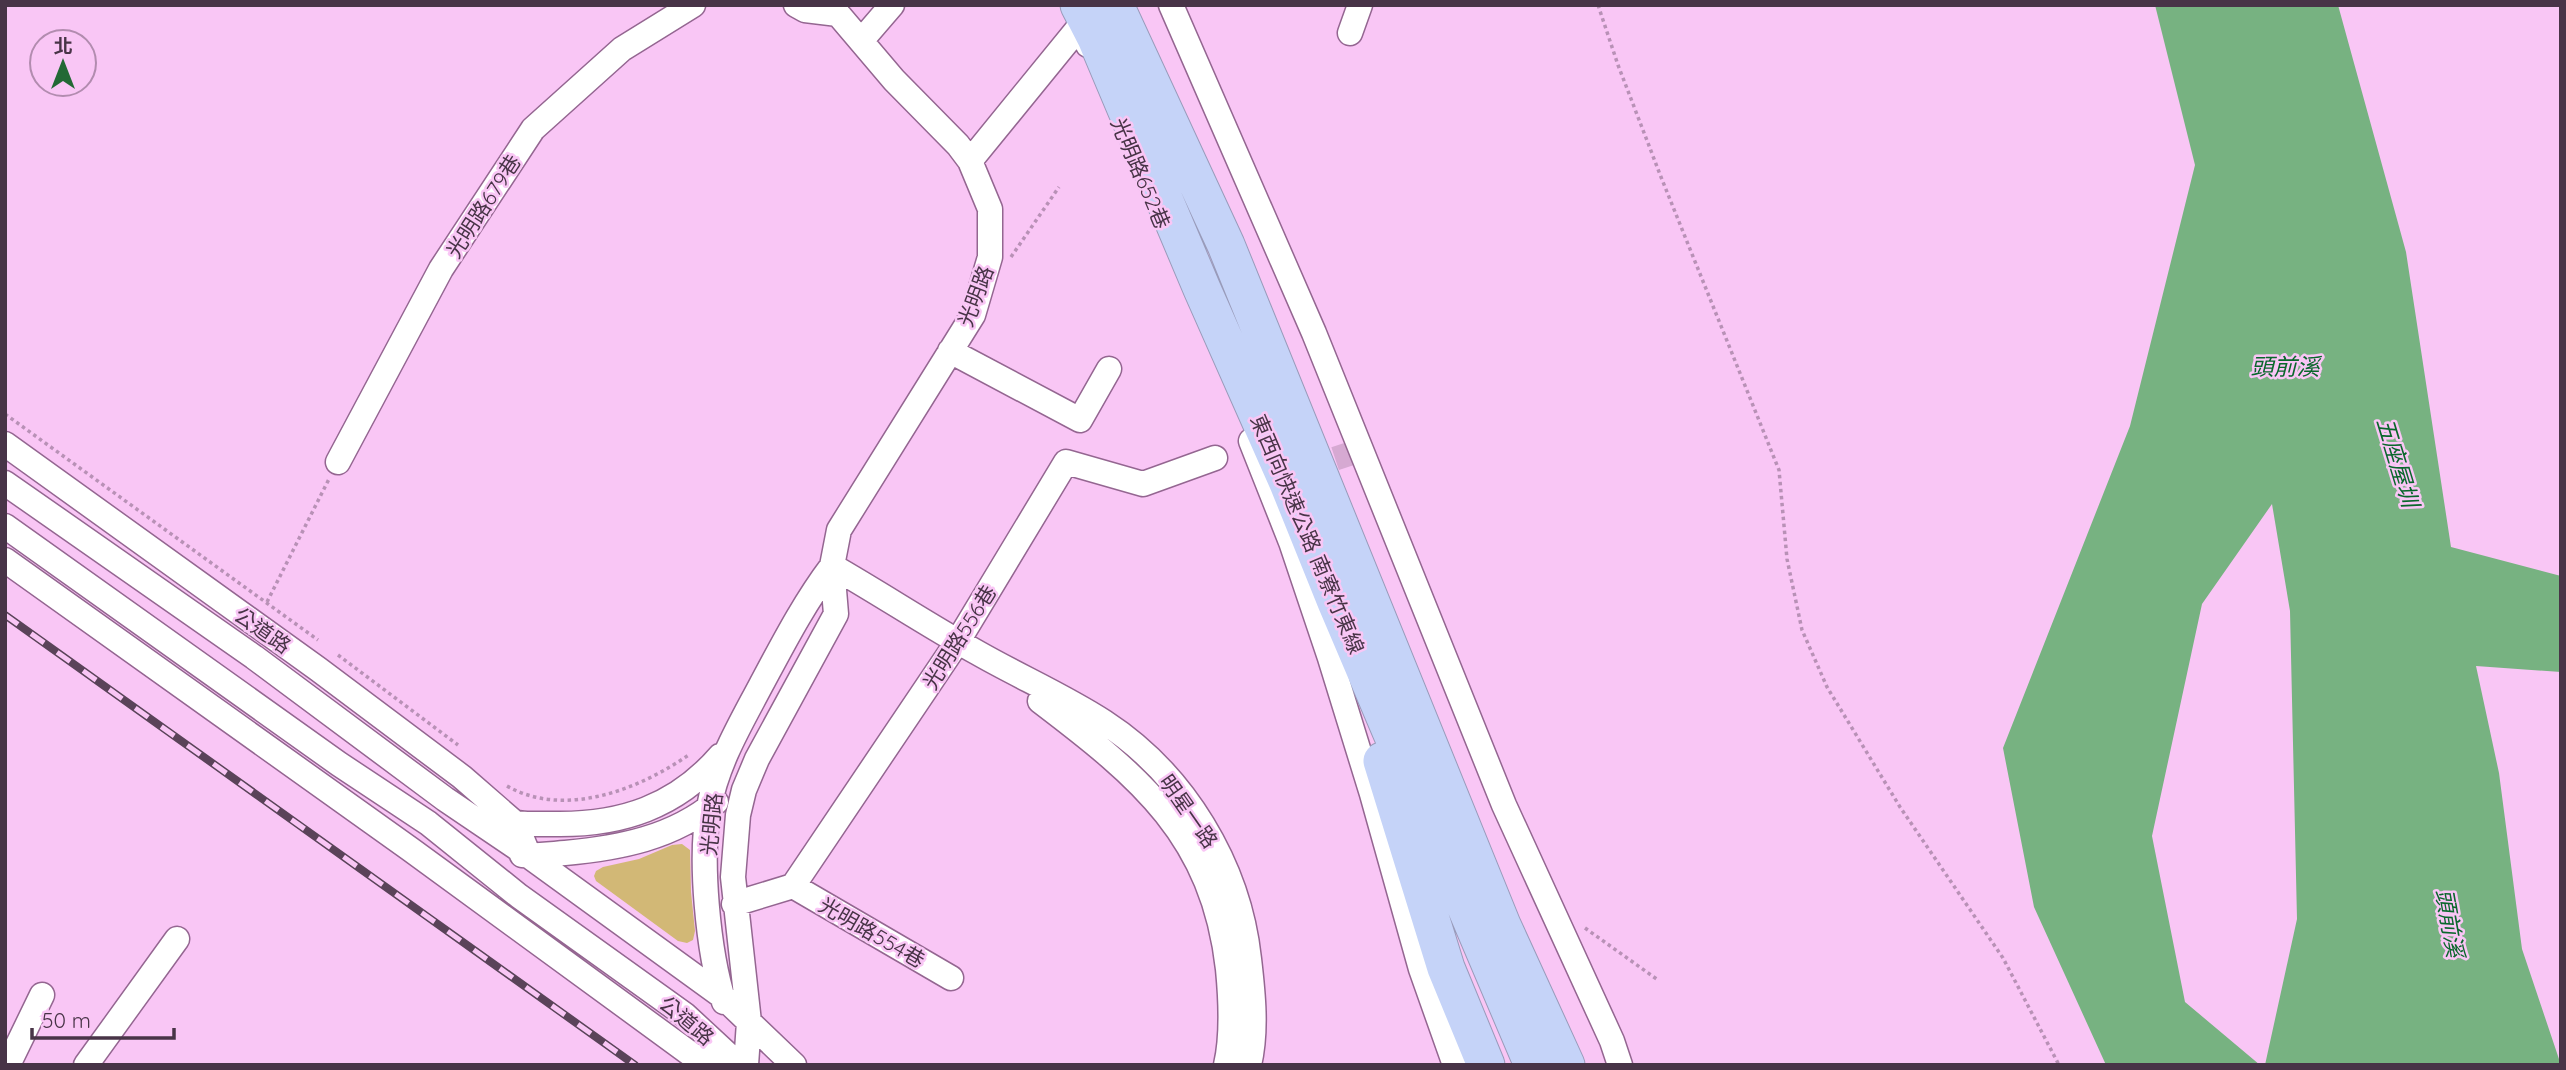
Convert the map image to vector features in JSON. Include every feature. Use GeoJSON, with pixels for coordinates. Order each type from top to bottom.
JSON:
{"type":"FeatureCollection","features":[{"type":"Feature","properties":{"kind":"highway","name":"東西向快速公路 南寮竹東線"},"geometry":{"type":"LineString","coordinates":[[1079,5],[1096,38],[1202,289],[1283,471],[1533,1065]]}},
{"type":"Feature","properties":{"kind":"highway","name":"東西向快速公路 南寮竹東線"},"geometry":{"type":"LineString","coordinates":[[1115,5],[1226,245],[1492,900],[1566,1065]]}},
{"type":"Feature","properties":{"kind":"highway"},"geometry":{"type":"LineString","coordinates":[[1336,602],[1374,737],[1442,955],[1486,1065]]}},
{"type":"Feature","properties":{"kind":"street","name":"光明路679巷"},"geometry":{"type":"LineString","coordinates":[[338,462],[441,269],[533,129],[622,49],[693,5]]}},
{"type":"Feature","properties":{"kind":"street"},"geometry":{"type":"LineString","coordinates":[[796,5],[805,10],[836,10]]}},
{"type":"Feature","properties":{"kind":"street"},"geometry":{"type":"LineString","coordinates":[[861,41],[891,5]]}},
{"type":"Feature","properties":{"kind":"street"},"geometry":{"type":"LineString","coordinates":[[1171,5],[1314,333],[1504,805],[1612,1041],[1620,1065]]}},
{"type":"Feature","properties":{"kind":"street"},"geometry":{"type":"LineString","coordinates":[[1350,33],[1360,5]]}},
{"type":"Feature","properties":{"kind":"street","name":"光明路"},"geometry":{"type":"LineString","coordinates":[[743,1065],[736,1010],[734,841],[744,790],[757,759],[836,614],[832,566],[839,530],[973,315],[990,257],[990,209],[970,161],[958,145],[894,80],[836,10]]}},
{"type":"Feature","properties":{"kind":"street","name":"光明路652巷"},"geometry":{"type":"LineString","coordinates":[[970,161],[1080,26],[1291,542],[1372,794],[1421,969],[1455,1065]]}},
{"type":"Feature","properties":{"kind":"street"},"geometry":{"type":"LineString","coordinates":[[950,351],[1080,420],[1109,369]]}},
{"type":"Feature","properties":{"kind":"street","name":"公道路"},"geometry":{"type":"LineString","coordinates":[[5,444],[324,659],[516,824],[529,856]]}},
{"type":"Feature","properties":{"kind":"street","name":"光明路556巷"},"geometry":{"type":"LineString","coordinates":[[793,886],[967,647],[1066,462],[1143,484],[1215,458]]}},
{"type":"Feature","properties":{"kind":"street","name":"公道路"},"geometry":{"type":"LineString","coordinates":[[5,483],[254,657],[445,799],[529,856],[736,1010],[794,1065]]}},
{"type":"Feature","properties":{"kind":"street","name":"公道路"},"geometry":{"type":"LineString","coordinates":[[5,526],[339,764],[428,823],[519,896],[685,1015],[743,1065]]}},
{"type":"Feature","properties":{"kind":"street","name":"公道路"},"geometry":{"type":"LineString","coordinates":[[5,560],[410,849],[692,1055],[726,1065]]}},
{"type":"Feature","properties":{"kind":"street","name":"光明路"},"geometry":{"type":"LineString","coordinates":[[743,1065],[736,1010],[709,922],[706,867],[708,809],[713,786],[737,729],[807,598],[832,566]]}},
{"type":"Feature","properties":{"kind":"street","name":"明星一路"},"geometry":{"type":"LineString","coordinates":[[832,566],[967,647],[1105,722],[1141,766],[1164,809],[1192,849],[1212,894],[1225,942],[1231,995],[1226,1065]]}},
{"type":"Feature","properties":{"kind":"street"},"geometry":{"type":"LineString","coordinates":[[300,692],[324,659]]}},
{"type":"Feature","properties":{"kind":"street","name":"公道路"},"geometry":{"type":"LineString","coordinates":[[445,799],[488,817],[516,824],[573,825],[602,822],[650,808],[697,781],[719,757],[737,729]]}},
{"type":"Feature","properties":{"kind":"street"},"geometry":{"type":"LineString","coordinates":[[410,849],[529,856],[607,849],[635,843],[680,825],[708,809],[733,788],[757,759]]}},
{"type":"Feature","properties":{"kind":"street","name":"明星一路"},"geometry":{"type":"LineString","coordinates":[[1141,766],[1183,795],[1213,841],[1235,890],[1247,935],[1254,995],[1249,1065]]}},
{"type":"Feature","properties":{"kind":"street"},"geometry":{"type":"LineString","coordinates":[[734,904],[793,886]]}},
{"type":"Feature","properties":{"kind":"street","name":"光明路554巷"},"geometry":{"type":"LineString","coordinates":[[793,886],[951,978]]}},
{"type":"Feature","properties":{"kind":"street"},"geometry":{"type":"LineString","coordinates":[[86,1065],[177,939]]}},
{"type":"Feature","properties":{"kind":"street"},"geometry":{"type":"LineString","coordinates":[[8,1065],[42,995]]}},
{"type":"Feature","properties":{"kind":"path"},"geometry":{"type":"LineString","coordinates":[[1598,5],[1661,177],[1779,470],[1787,559],[1802,630],[1827,687],[1900,807],[2003,958],[2059,1065]]}},
{"type":"Feature","properties":{"kind":"path"},"geometry":{"type":"LineString","coordinates":[[1009,261],[1059,187]]}},
{"type":"Feature","properties":{"kind":"path"},"geometry":{"type":"LineString","coordinates":[[5,414],[320,641]]}},
{"type":"Feature","properties":{"kind":"path"},"geometry":{"type":"LineString","coordinates":[[267,603],[338,462]]}},
{"type":"Feature","properties":{"kind":"path"},"geometry":{"type":"LineString","coordinates":[[324,659],[437,727],[465,751]]}},
{"type":"Feature","properties":{"kind":"path"},"geometry":{"type":"LineString","coordinates":[[500,780],[509,787],[533,796],[585,798],[611,793],[656,776],[694,751]]}},
{"type":"Feature","properties":{"kind":"path"},"geometry":{"type":"LineString","coordinates":[[1578,918],[1585,928],[1658,980]]}},
{"type":"Feature","properties":{"kind":"shaded area"},"geometry":{"type":"Polygon","coordinates":[[[682,844],[690,850],[695,931],[693,940],[687,943],[678,941],[596,881],[594,876],[596,871],[603,867],[639,859],[672,845],[682,844]]]}},
{"type":"Feature","properties":{"kind":"water","name":"頭前溪"},"geometry":{"type":"Polygon","coordinates":[[[2155,5],[2338,5],[2406,252],[2451,547],[2561,576],[2561,672],[2476,666],[2499,773],[2522,949],[2561,1065],[2265,1065],[2297,919],[2290,611],[2272,504],[2202,604],[2152,836],[2185,1002],[2260,1065],[2106,1065],[2034,907],[2003,748],[2130,426],[2195,165],[2155,5]]]}},
{"type":"Feature","properties":{"kind":"tunnel"},"geometry":{"type":"LineString","coordinates":[[1301,470],[1361,450]]}},
{"type":"Feature","properties":{"kind":"railway"},"geometry":{"type":"LineString","coordinates":[[5,615],[635,1065]]}},
{"type":"Feature","properties":{"kind":"water label","name":"五座屋圳"},"geometry":{"type":"Point","coordinates":[2398,462]}}]}
